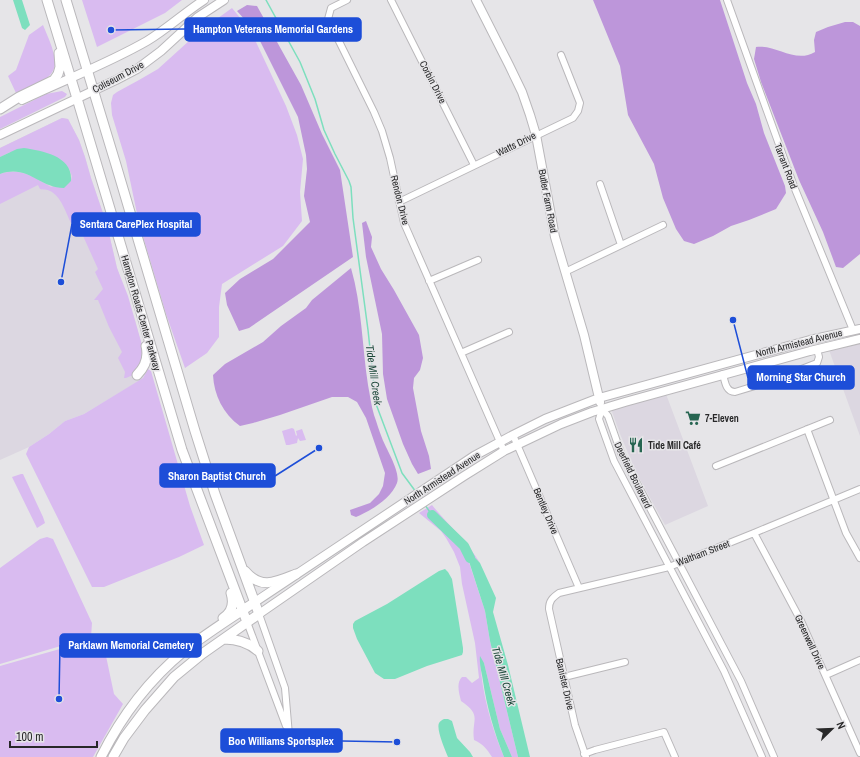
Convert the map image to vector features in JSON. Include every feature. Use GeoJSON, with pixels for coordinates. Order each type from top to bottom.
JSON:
{"type":"FeatureCollection","features":[{"type":"Feature","properties":{"kind":"main road","name":"Hampton Roads Center Parkway"},"geometry":{"type":"LineString","coordinates":[[46,0],[77,98],[182,450],[247,622]]}},
{"type":"Feature","properties":{"kind":"main road"},"geometry":{"type":"LineString","coordinates":[[0,110],[19,97],[51,81],[56,77],[59,71],[60,59],[51,30],[46,0]]}},
{"type":"Feature","properties":{"kind":"main road","name":"Hampton Roads Center Parkway"},"geometry":{"type":"LineString","coordinates":[[66,0],[195,431],[215,494],[259,614]]}},
{"type":"Feature","properties":{"kind":"main road","name":"Coliseum Drive"},"geometry":{"type":"LineString","coordinates":[[0,110],[71,79],[151,39],[204,0]]}},
{"type":"Feature","properties":{"kind":"main road","name":"Coliseum Drive"},"geometry":{"type":"LineString","coordinates":[[0,135],[125,76],[150,60],[189,24],[224,0]]}},
{"type":"Feature","properties":{"kind":"main road","name":"Butler Farm Road"},"geometry":{"type":"LineString","coordinates":[[476,0],[522,92],[536,135],[555,237],[584,335],[602,409]]}},
{"type":"Feature","properties":{"kind":"main road"},"geometry":{"type":"LineString","coordinates":[[123,253],[126,279],[147,348],[145,364],[137,375]]}},
{"type":"Feature","properties":{"kind":"main road","name":"North Armistead Avenue"},"geometry":{"type":"LineString","coordinates":[[101,757],[115,731],[135,702],[169,664],[209,633],[296,574],[474,456],[500,441],[545,419],[599,398],[810,340],[857,329]]}},
{"type":"Feature","properties":{"kind":"main road","name":"North Armistead Avenue"},"geometry":{"type":"LineString","coordinates":[[113,757],[124,738],[160,692],[186,667],[247,622],[363,542],[504,451],[561,424],[602,409],[723,374],[860,339]]}},
{"type":"Feature","properties":{"kind":"main road"},"geometry":{"type":"LineString","coordinates":[[206,516],[214,549],[233,601],[229,614],[209,633]]}},
{"type":"Feature","properties":{"kind":"main road"},"geometry":{"type":"LineString","coordinates":[[241,565],[250,576],[262,582],[271,583],[296,574]]}},
{"type":"Feature","properties":{"kind":"main road"},"geometry":{"type":"LineString","coordinates":[[224,639],[243,641],[253,646],[258,651]]}},
{"type":"Feature","properties":{"kind":"street","name":"Rendon Drive"},"geometry":{"type":"LineString","coordinates":[[346,0],[331,8],[328,20],[382,131],[390,158],[404,223],[504,451]]}},
{"type":"Feature","properties":{"kind":"street","name":"Corbin Drive"},"geometry":{"type":"LineString","coordinates":[[391,0],[474,165]]}},
{"type":"Feature","properties":{"kind":"street","name":"Tarrant Road"},"geometry":{"type":"LineString","coordinates":[[727,0],[795,189],[857,329]]}},
{"type":"Feature","properties":{"kind":"street","name":"Watts Drive"},"geometry":{"type":"LineString","coordinates":[[399,202],[573,118],[578,111],[580,103],[561,55]]}},
{"type":"Feature","properties":{"kind":"street"},"geometry":{"type":"LineString","coordinates":[[600,184],[621,245]]}},
{"type":"Feature","properties":{"kind":"street"},"geometry":{"type":"LineString","coordinates":[[565,272],[662,225]]}},
{"type":"Feature","properties":{"kind":"street"},"geometry":{"type":"LineString","coordinates":[[429,281],[478,260]]}},
{"type":"Feature","properties":{"kind":"street"},"geometry":{"type":"LineString","coordinates":[[461,353],[509,332]]}},
{"type":"Feature","properties":{"kind":"street"},"geometry":{"type":"LineString","coordinates":[[723,374],[728,390],[735,392],[765,383],[817,363],[819,359],[817,349]]}},
{"type":"Feature","properties":{"kind":"street","name":"Deerfield Boulevard"},"geometry":{"type":"LineString","coordinates":[[602,409],[608,416],[621,453],[741,681],[774,757]]}},
{"type":"Feature","properties":{"kind":"street","name":"Deerfield Boulevard"},"geometry":{"type":"LineString","coordinates":[[602,409],[599,419],[614,461],[724,671],[762,757]]}},
{"type":"Feature","properties":{"kind":"street"},"geometry":{"type":"LineString","coordinates":[[716,466],[830,420]]}},
{"type":"Feature","properties":{"kind":"street"},"geometry":{"type":"LineString","coordinates":[[807,429],[846,533],[860,558]]}},
{"type":"Feature","properties":{"kind":"street","name":"Bentley Drive"},"geometry":{"type":"LineString","coordinates":[[513,435],[579,588]]}},
{"type":"Feature","properties":{"kind":"street","name":"Waltham Street"},"geometry":{"type":"LineString","coordinates":[[549,610],[549,602],[559,593],[669,567],[860,489]]}},
{"type":"Feature","properties":{"kind":"street","name":"Greenwell Drive"},"geometry":{"type":"LineString","coordinates":[[754,533],[801,621],[860,753]]}},
{"type":"Feature","properties":{"kind":"street","name":"Banister Drive"},"geometry":{"type":"LineString","coordinates":[[549,610],[578,738],[585,756]]}},
{"type":"Feature","properties":{"kind":"street"},"geometry":{"type":"LineString","coordinates":[[247,622],[289,735],[285,688],[259,614]]}},
{"type":"Feature","properties":{"kind":"street"},"geometry":{"type":"LineString","coordinates":[[826,675],[860,660]]}},
{"type":"Feature","properties":{"kind":"street"},"geometry":{"type":"LineString","coordinates":[[564,677],[625,662]]}},
{"type":"Feature","properties":{"kind":"street"},"geometry":{"type":"LineString","coordinates":[[585,756],[594,750],[664,732],[675,757]]}},
{"type":"Feature","properties":{"kind":"shaded area"},"geometry":{"type":"Polygon","coordinates":[[[82,0],[182,0],[165,13],[97,47],[82,0]]]}},
{"type":"Feature","properties":{"kind":"shaded area"},"geometry":{"type":"Polygon","coordinates":[[[593,0],[720,0],[747,83],[756,104],[764,133],[785,186],[786,193],[776,209],[731,226],[694,244],[684,241],[676,229],[663,198],[654,164],[628,115],[620,66],[593,0]]]}},
{"type":"Feature","properties":{"kind":"shaded area"},"geometry":{"type":"Polygon","coordinates":[[[247,5],[257,6],[301,85],[322,134],[340,170],[353,257],[249,328],[239,331],[227,305],[225,293],[240,279],[273,259],[310,222],[304,196],[307,169],[306,155],[298,117],[255,31],[237,11],[247,5]]]}},
{"type":"Feature","properties":{"kind":"shaded area"},"geometry":{"type":"Polygon","coordinates":[[[232,8],[246,25],[256,42],[286,106],[297,135],[303,159],[300,192],[302,221],[283,246],[222,284],[219,307],[219,337],[207,353],[185,368],[166,314],[139,223],[126,161],[112,115],[111,103],[113,95],[158,69],[200,31],[232,8]]]}},
{"type":"Feature","properties":{"kind":"shaded area"},"geometry":{"type":"Polygon","coordinates":[[[845,22],[853,22],[860,26],[860,254],[843,268],[836,267],[823,232],[799,180],[761,82],[754,59],[756,47],[771,48],[793,55],[808,55],[815,52],[814,40],[816,32],[845,22]]]}},
{"type":"Feature","properties":{"kind":"shaded area"},"geometry":{"type":"Polygon","coordinates":[[[43,25],[54,55],[55,63],[53,70],[50,76],[44,80],[30,88],[16,93],[8,76],[16,70],[29,35],[43,25]]]}},
{"type":"Feature","properties":{"kind":"shaded area"},"geometry":{"type":"Polygon","coordinates":[[[62,91],[67,94],[65,97],[0,129],[0,117],[46,94],[62,91]]]}},
{"type":"Feature","properties":{"kind":"shaded area"},"geometry":{"type":"Polygon","coordinates":[[[62,118],[68,119],[79,140],[85,157],[107,225],[117,268],[135,320],[148,369],[143,378],[134,384],[84,414],[65,421],[29,447],[0,460],[0,148],[62,118]]]}},
{"type":"Feature","properties":{"kind":"shaded area"},"geometry":{"type":"Polygon","coordinates":[[[62,118],[68,119],[79,140],[85,157],[107,225],[117,268],[128,296],[144,352],[140,365],[133,375],[126,378],[124,378],[125,372],[118,358],[122,352],[109,327],[98,300],[94,300],[103,289],[95,272],[98,269],[79,227],[75,223],[71,223],[60,201],[54,193],[48,190],[40,189],[38,185],[0,204],[0,174],[7,172],[20,172],[27,174],[51,187],[71,181],[72,176],[69,169],[10,152],[0,157],[0,148],[62,118]]]}},
{"type":"Feature","properties":{"kind":"shaded area"},"geometry":{"type":"Polygon","coordinates":[[[366,221],[372,237],[371,247],[381,269],[419,335],[423,358],[420,370],[414,378],[413,388],[421,431],[429,456],[431,469],[418,474],[403,444],[387,399],[383,374],[382,334],[366,257],[362,223],[366,221]]]}},
{"type":"Feature","properties":{"kind":"shaded area"},"geometry":{"type":"Polygon","coordinates":[[[351,268],[355,282],[372,408],[398,478],[394,489],[385,499],[374,508],[356,517],[351,515],[350,510],[370,503],[379,494],[383,486],[385,473],[366,418],[357,402],[348,397],[332,397],[280,415],[240,426],[229,416],[220,404],[215,390],[213,375],[225,364],[263,342],[281,326],[306,308],[312,300],[351,268]]]}},
{"type":"Feature","properties":{"kind":"shaded area"},"geometry":{"type":"Polygon","coordinates":[[[860,344],[860,436],[829,350],[860,344]]]}},
{"type":"Feature","properties":{"kind":"shaded area"},"geometry":{"type":"Polygon","coordinates":[[[148,369],[151,371],[190,506],[204,545],[179,557],[104,587],[92,587],[26,454],[29,447],[65,421],[84,414],[143,378],[148,369]]]}},
{"type":"Feature","properties":{"kind":"shaded area"},"geometry":{"type":"Polygon","coordinates":[[[666,394],[708,506],[665,525],[637,474],[611,409],[666,394]]]}},
{"type":"Feature","properties":{"kind":"shaded area"},"geometry":{"type":"Polygon","coordinates":[[[292,428],[294,429],[296,436],[296,431],[302,429],[306,440],[300,441],[298,438],[297,443],[286,445],[282,431],[292,428]]]}},
{"type":"Feature","properties":{"kind":"shaded area"},"geometry":{"type":"Polygon","coordinates":[[[23,474],[45,523],[37,528],[12,477],[23,474]]]}},
{"type":"Feature","properties":{"kind":"shaded area"},"geometry":{"type":"Polygon","coordinates":[[[432,505],[463,540],[480,563],[464,547],[485,611],[490,641],[518,757],[512,757],[500,729],[484,663],[480,660],[488,709],[504,757],[492,757],[480,743],[474,740],[474,714],[468,706],[461,701],[459,682],[462,677],[466,677],[472,683],[479,678],[475,643],[462,584],[460,567],[454,552],[441,531],[419,513],[432,505]]]}},
{"type":"Feature","properties":{"kind":"shaded area"},"geometry":{"type":"Polygon","coordinates":[[[47,537],[53,539],[92,623],[91,637],[0,664],[0,568],[40,539],[47,537]]]}},
{"type":"Feature","properties":{"kind":"shaded area"},"geometry":{"type":"Polygon","coordinates":[[[102,637],[114,694],[123,704],[93,757],[0,757],[0,666],[102,637]]]}},
{"type":"Feature","properties":{"kind":"water"},"geometry":{"type":"Polygon","coordinates":[[[13,0],[22,0],[30,25],[25,30],[22,28],[13,0]]]}},
{"type":"Feature","properties":{"kind":"water"},"geometry":{"type":"Polygon","coordinates":[[[24,148],[48,153],[62,160],[70,173],[71,181],[64,188],[55,187],[18,172],[0,174],[0,157],[17,149],[24,148]]]}},
{"type":"Feature","properties":{"kind":"water"},"geometry":{"type":"Polygon","coordinates":[[[464,546],[480,563],[496,598],[493,612],[508,665],[530,757],[518,757],[490,641],[485,611],[464,546]]]}},
{"type":"Feature","properties":{"kind":"water"},"geometry":{"type":"Polygon","coordinates":[[[445,569],[452,579],[463,648],[462,655],[427,666],[395,679],[384,679],[375,673],[357,639],[353,624],[355,621],[387,604],[439,571],[445,569]]]}},
{"type":"Feature","properties":{"kind":"water"},"geometry":{"type":"Polygon","coordinates":[[[480,656],[484,663],[500,729],[512,757],[504,757],[494,729],[480,665],[480,656]]]}},
{"type":"Feature","properties":{"kind":"water"},"geometry":{"type":"Polygon","coordinates":[[[444,719],[452,721],[457,738],[473,757],[448,757],[441,740],[438,726],[440,721],[444,719]]]}},
{"type":"Feature","properties":{"kind":"waterway","name":"Tide Mill Creek"},"geometry":{"type":"LineString","coordinates":[[266,0],[300,62],[315,99],[324,130],[351,187],[353,218],[376,404],[402,473],[416,492]]}},
{"type":"Feature","properties":{"kind":"waterway","name":"Tide Mill Creek"},"geometry":{"type":"LineString","coordinates":[[425,505],[432,515]]}},
{"type":"Feature","properties":{"kind":"waterway","name":"Tide Mill Creek"},"geometry":{"type":"LineString","coordinates":[[432,515],[464,546],[470,558]]}},
{"type":"Feature","properties":{"kind":"place","name":"Hampton Veterans Memorial Gardens"},"geometry":{"type":"Point","coordinates":[111,30]}},
{"type":"Feature","properties":{"kind":"place","name":"Sentara CarePlex Hospital"},"geometry":{"type":"Point","coordinates":[61,282]}},
{"type":"Feature","properties":{"kind":"place","name":"Morning Star Church"},"geometry":{"type":"Point","coordinates":[733,320]}},
{"type":"Feature","properties":{"kind":"place","name":"7-Eleven"},"geometry":{"type":"Point","coordinates":[693,418]}},
{"type":"Feature","properties":{"kind":"place","name":"Tide Mill Café"},"geometry":{"type":"Point","coordinates":[636,445]}},
{"type":"Feature","properties":{"kind":"place","name":"Sharon Baptist Church"},"geometry":{"type":"Point","coordinates":[319,448]}},
{"type":"Feature","properties":{"kind":"place","name":"Parklawn Memorial Cemetery"},"geometry":{"type":"Point","coordinates":[59,699]}},
{"type":"Feature","properties":{"kind":"place","name":"Boo Williams Sportsplex"},"geometry":{"type":"Point","coordinates":[397,742]}}]}
